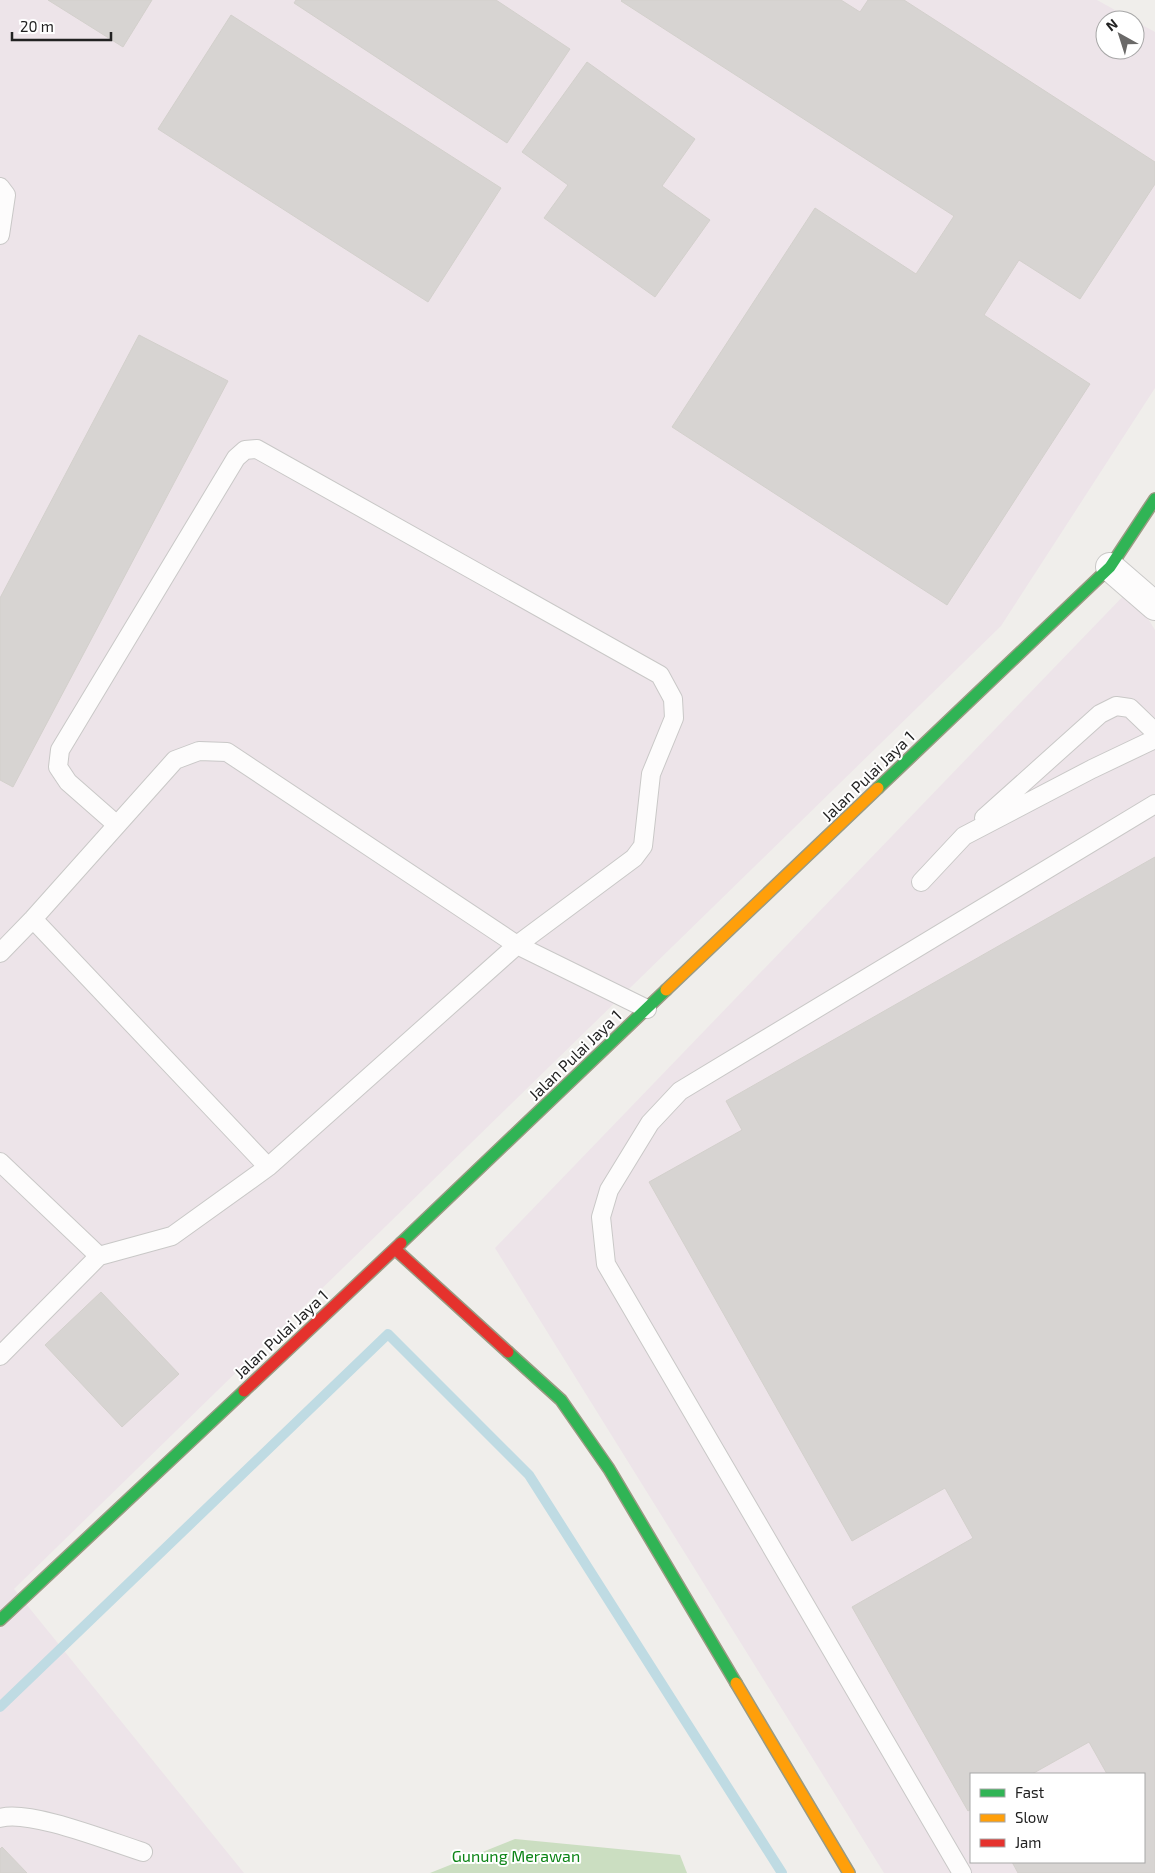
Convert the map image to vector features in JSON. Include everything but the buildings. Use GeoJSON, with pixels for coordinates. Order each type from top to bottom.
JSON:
{"type":"FeatureCollection","features":[{"type":"Feature","properties":{"kind":"street","name":"Jalan Pulai Jaya 1"},"geometry":{"type":"LineString","coordinates":[[0,1620],[647,1009],[1110,567],[1155,499]]}},
{"type":"Feature","properties":{"kind":"street"},"geometry":{"type":"LineString","coordinates":[[1110,567],[1155,606]]}},
{"type":"Feature","properties":{"kind":"street"},"geometry":{"type":"LineString","coordinates":[[395,1248],[562,1400],[609,1468],[848,1873]]}},
{"type":"Feature","properties":{"kind":"lane"},"geometry":{"type":"LineString","coordinates":[[0,186],[6,195],[0,235]]}},
{"type":"Feature","properties":{"kind":"lane"},"geometry":{"type":"LineString","coordinates":[[0,1356],[99,1256],[172,1236],[268,1167],[517,945],[634,858],[643,846],[650,774],[674,718],[672,699],[660,675],[257,449],[245,450],[236,458],[60,750],[58,767],[68,782],[117,825]]}},
{"type":"Feature","properties":{"kind":"lane"},"geometry":{"type":"LineString","coordinates":[[921,882],[964,836],[1100,714],[1116,706],[1130,708],[1155,732]]}},
{"type":"Feature","properties":{"kind":"lane"},"geometry":{"type":"LineString","coordinates":[[964,836],[1092,769],[1155,739]]}},
{"type":"Feature","properties":{"kind":"lane"},"geometry":{"type":"LineString","coordinates":[[0,953],[34,919],[175,760],[199,752],[227,752],[517,945],[647,1009]]}},
{"type":"Feature","properties":{"kind":"lane"},"geometry":{"type":"LineString","coordinates":[[962,1873],[606,1264],[601,1217],[609,1190],[632,1151],[650,1123],[680,1091],[1155,804]]}},
{"type":"Feature","properties":{"kind":"lane"},"geometry":{"type":"LineString","coordinates":[[34,919],[268,1167]]}},
{"type":"Feature","properties":{"kind":"lane"},"geometry":{"type":"LineString","coordinates":[[0,1162],[99,1256]]}},
{"type":"Feature","properties":{"kind":"lane"},"geometry":{"type":"LineString","coordinates":[[0,1818],[9,1815],[39,1819],[143,1852]]}},
{"type":"Feature","properties":{"kind":"shaded area"},"geometry":{"type":"Polygon","coordinates":[[[0,0],[1097,0],[1115,10],[1095,10],[1095,60],[1145,60],[1145,26],[1155,32],[1155,388],[1001,626],[14,1589],[244,1873],[0,1873],[0,0]]]}},
{"type":"Feature","properties":{"kind":"shaded area"},"geometry":{"type":"Polygon","coordinates":[[[1130,589],[1155,630],[1155,1873],[884,1873],[495,1248],[1130,589]]]}},
{"type":"Feature","properties":{"kind":"green space","name":"Gunung Merawan"},"geometry":{"type":"Polygon","coordinates":[[[515,1839],[680,1855],[687,1873],[430,1873],[515,1839]]]}},
{"type":"Feature","properties":{"kind":"waterway"},"geometry":{"type":"LineString","coordinates":[[0,1707],[388,1334],[529,1475],[782,1873]]}},
{"type":"Feature","properties":{"kind":"traffic: fast"},"geometry":{"type":"LineString","coordinates":[[878,788],[1110,567],[1155,499]]}},
{"type":"Feature","properties":{"kind":"traffic: fast"},"geometry":{"type":"LineString","coordinates":[[401,1243],[666,990]]}},
{"type":"Feature","properties":{"kind":"traffic: fast"},"geometry":{"type":"LineString","coordinates":[[508,1352],[561,1400],[609,1469],[736,1683]]}},
{"type":"Feature","properties":{"kind":"traffic: fast"},"geometry":{"type":"LineString","coordinates":[[0,1620],[244,1391]]}},
{"type":"Feature","properties":{"kind":"traffic: slow"},"geometry":{"type":"LineString","coordinates":[[666,990],[878,788]]}},
{"type":"Feature","properties":{"kind":"traffic: slow"},"geometry":{"type":"LineString","coordinates":[[736,1683],[849,1873]]}},
{"type":"Feature","properties":{"kind":"traffic: jam"},"geometry":{"type":"LineString","coordinates":[[244,1391],[401,1243]]}},
{"type":"Feature","properties":{"kind":"traffic: jam"},"geometry":{"type":"LineString","coordinates":[[395,1249],[508,1352]]}}]}
